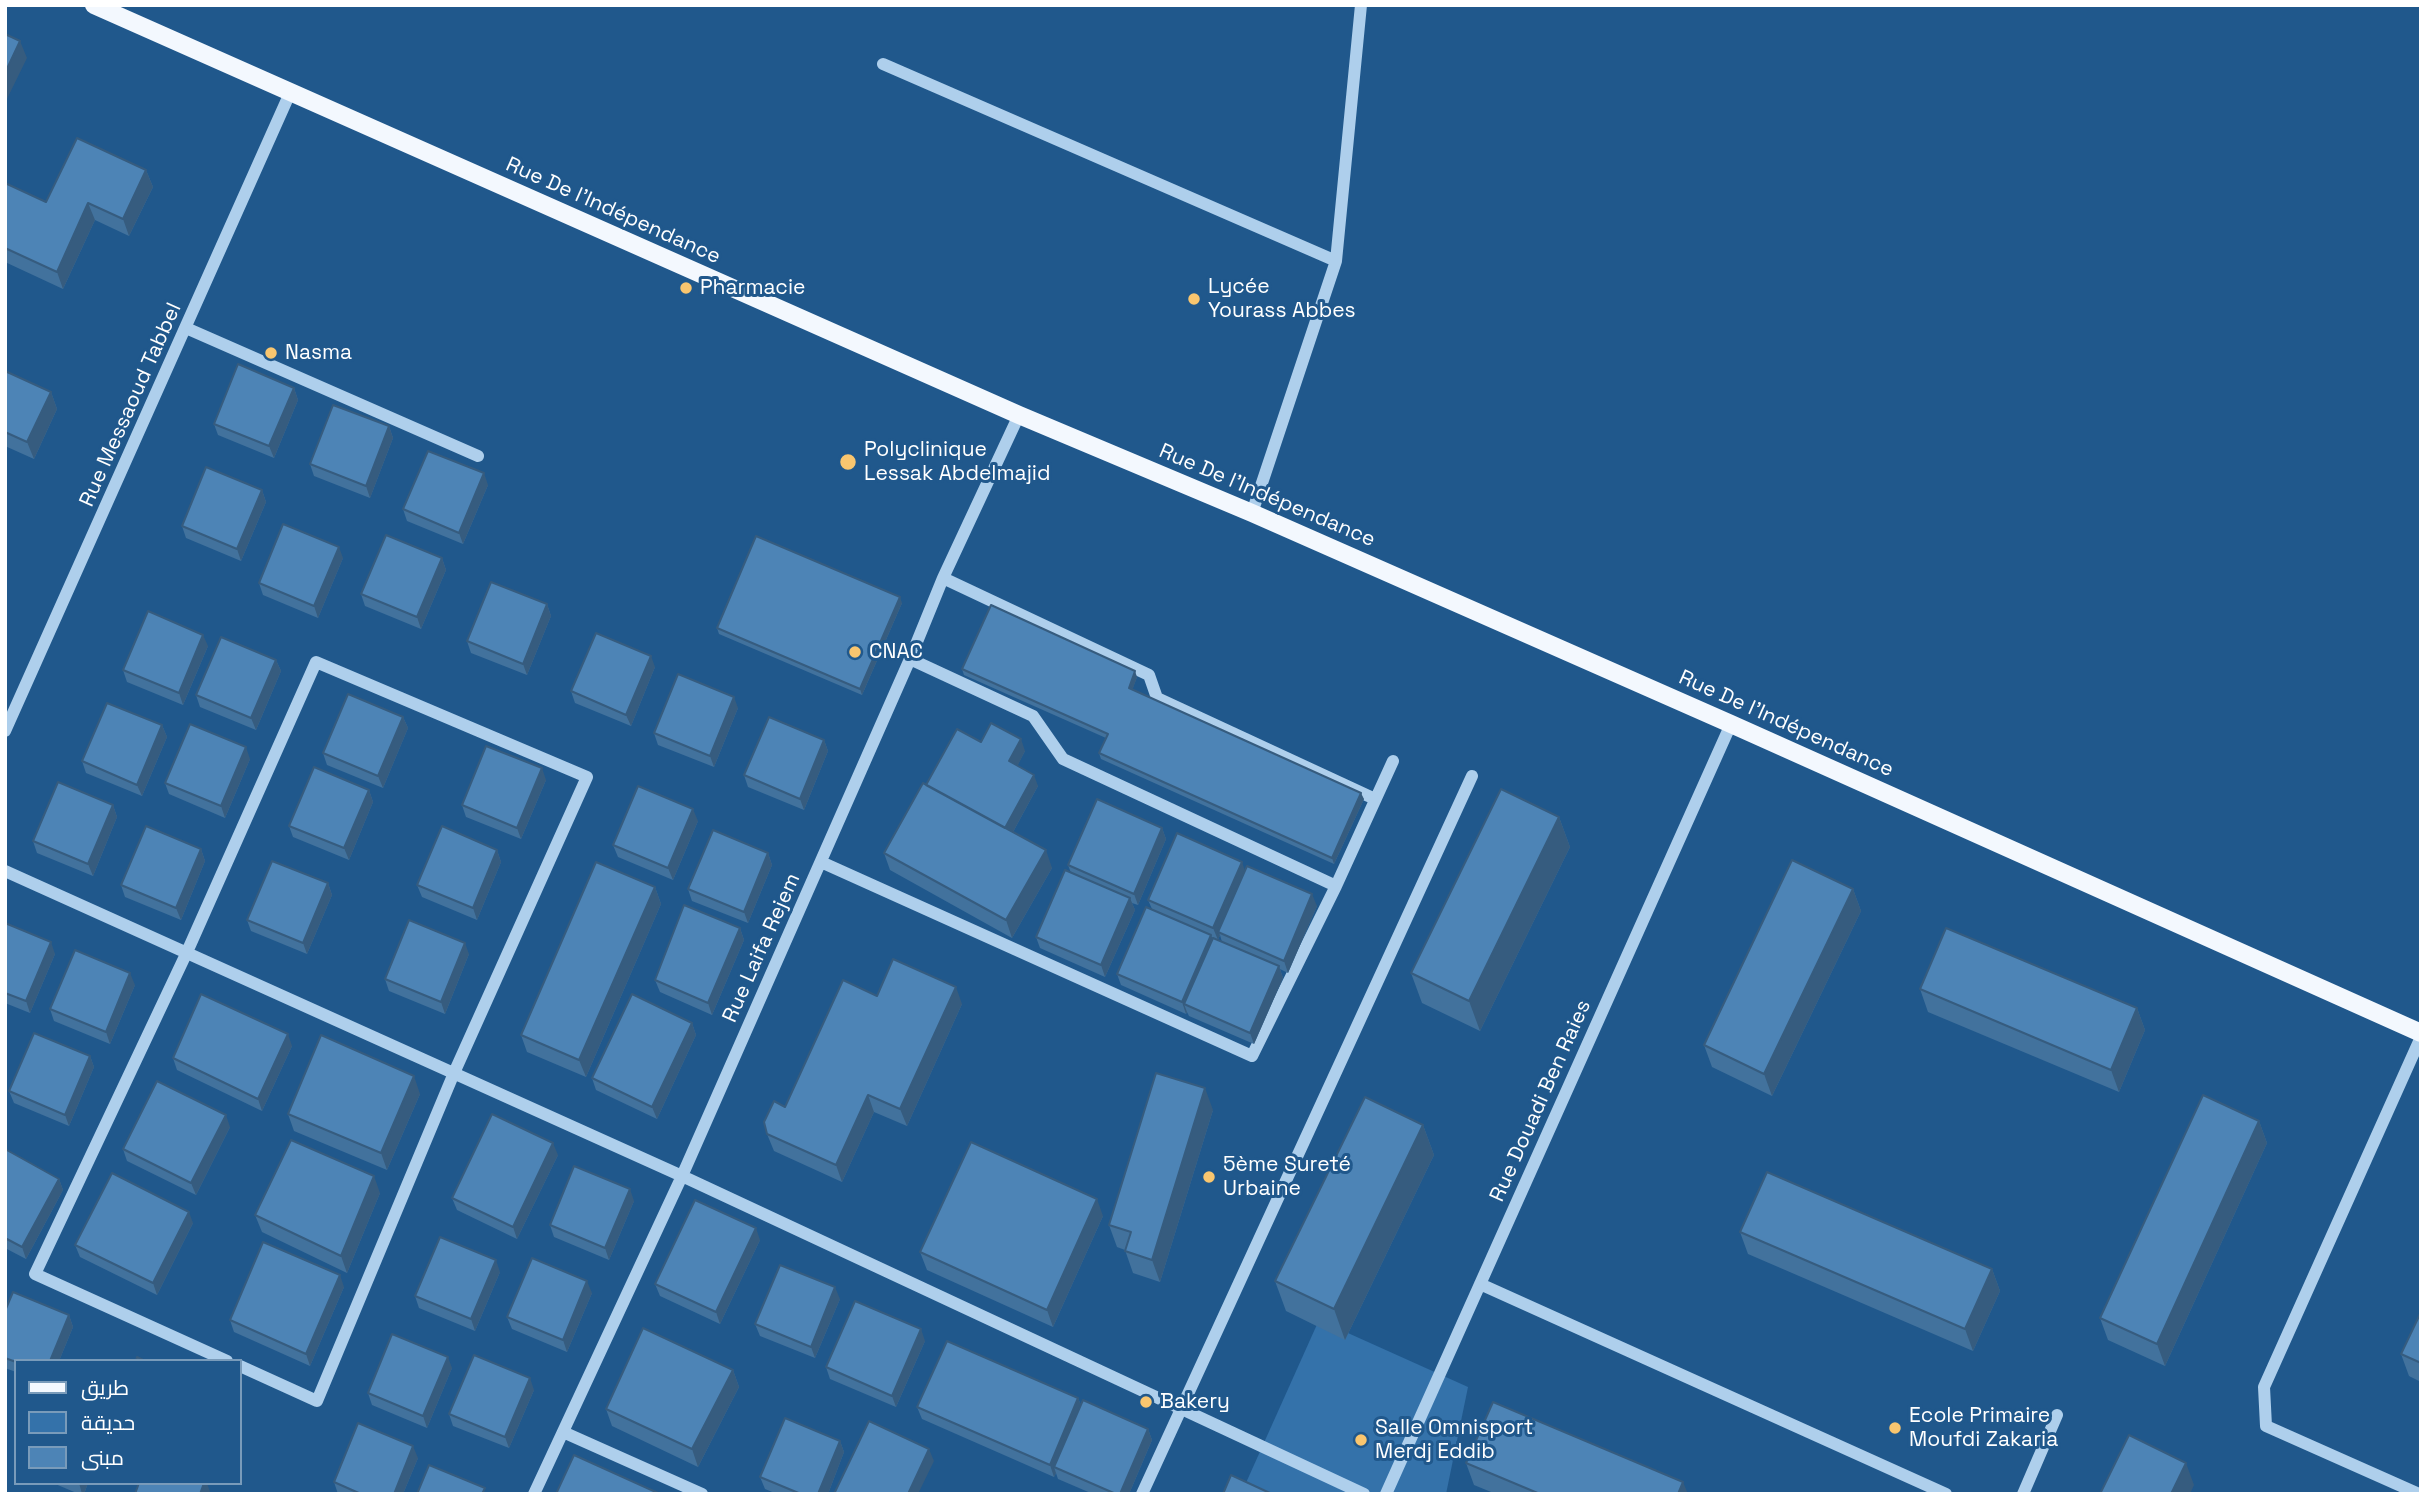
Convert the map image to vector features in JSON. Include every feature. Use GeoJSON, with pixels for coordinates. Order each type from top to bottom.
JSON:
{"type":"FeatureCollection","features":[{"type":"Feature","properties":{"kind":"main road","name":"Rue De l'Indépendance"},"geometry":{"type":"LineString","coordinates":[[94,5],[1019,415],[1252,513],[1731,724],[2421,1035]]}},
{"type":"Feature","properties":{"kind":"street"},"geometry":{"type":"LineString","coordinates":[[1252,513],[1335,261],[1361,5]]}},
{"type":"Feature","properties":{"kind":"street"},"geometry":{"type":"LineString","coordinates":[[883,64],[1335,261]]}},
{"type":"Feature","properties":{"kind":"street","name":"Rue Messaoud Tabbel"},"geometry":{"type":"LineString","coordinates":[[5,732],[290,93]]}},
{"type":"Feature","properties":{"kind":"street"},"geometry":{"type":"LineString","coordinates":[[186,328],[478,456]]}},
{"type":"Feature","properties":{"kind":"street","name":"Rue Laifa Rejem"},"geometry":{"type":"LineString","coordinates":[[534,1494],[682,1175],[910,659],[943,578],[1019,415]]}},
{"type":"Feature","properties":{"kind":"street"},"geometry":{"type":"LineString","coordinates":[[943,578],[1149,675],[1157,698],[1375,799]]}},
{"type":"Feature","properties":{"kind":"street"},"geometry":{"type":"LineString","coordinates":[[910,659],[1033,716],[1063,759],[1335,886]]}},
{"type":"Feature","properties":{"kind":"street"},"geometry":{"type":"LineString","coordinates":[[223,1359],[35,1274],[187,952],[316,662],[587,777],[454,1073],[317,1401],[242,1367]]}},
{"type":"Feature","properties":{"kind":"street","name":"Rue Douadi Ben Raies"},"geometry":{"type":"LineString","coordinates":[[1386,1494],[1731,724]]}},
{"type":"Feature","properties":{"kind":"street"},"geometry":{"type":"LineString","coordinates":[[821,862],[1252,1056],[1393,761]]}},
{"type":"Feature","properties":{"kind":"street"},"geometry":{"type":"LineString","coordinates":[[1142,1494],[1472,776]]}},
{"type":"Feature","properties":{"kind":"street"},"geometry":{"type":"LineString","coordinates":[[5,871],[682,1175],[1364,1494]]}},
{"type":"Feature","properties":{"kind":"street"},"geometry":{"type":"LineString","coordinates":[[2419,1494],[2266,1426],[2264,1387],[2421,1035]]}},
{"type":"Feature","properties":{"kind":"street"},"geometry":{"type":"LineString","coordinates":[[1480,1284],[1946,1494]]}},
{"type":"Feature","properties":{"kind":"street"},"geometry":{"type":"LineString","coordinates":[[2023,1494],[2057,1415]]}},
{"type":"Feature","properties":{"kind":"street"},"geometry":{"type":"LineString","coordinates":[[563,1432],[702,1494]]}},
{"type":"Feature","properties":{"kind":"green space","name":"Salle Omnisport Merdj Eddib"},"geometry":{"type":"Polygon","coordinates":[[[1319,1320],[1468,1387],[1446,1494],[1241,1494],[1319,1320]]]}},
{"type":"Feature","properties":{"kind":"building"},"geometry":{"type":"Polygon","coordinates":[[[5,34],[20,41],[5,73],[5,34]]]}},
{"type":"Feature","properties":{"kind":"building"},"geometry":{"type":"Polygon","coordinates":[[[77,138],[146,170],[123,219],[88,203],[57,272],[5,248],[5,183],[46,202],[77,138]]]}},
{"type":"Feature","properties":{"kind":"building"},"geometry":{"type":"Polygon","coordinates":[[[238,364],[294,388],[269,446],[214,424],[238,364]]]}},
{"type":"Feature","properties":{"kind":"building"},"geometry":{"type":"Polygon","coordinates":[[[5,371],[51,392],[27,442],[5,432],[5,371]]]}},
{"type":"Feature","properties":{"kind":"building"},"geometry":{"type":"Polygon","coordinates":[[[333,405],[389,426],[366,486],[310,464],[333,405]]]}},
{"type":"Feature","properties":{"kind":"building"},"geometry":{"type":"Polygon","coordinates":[[[428,451],[484,473],[459,533],[403,509],[428,451]]]}},
{"type":"Feature","properties":{"kind":"building"},"geometry":{"type":"Polygon","coordinates":[[[206,467],[262,490],[237,549],[182,526],[206,467]]]}},
{"type":"Feature","properties":{"kind":"building"},"geometry":{"type":"Polygon","coordinates":[[[283,524],[339,547],[314,606],[259,583],[283,524]]]}},
{"type":"Feature","properties":{"kind":"building"},"geometry":{"type":"Polygon","coordinates":[[[386,535],[442,558],[417,617],[361,594],[386,535]]]}},
{"type":"Feature","properties":{"kind":"building"},"geometry":{"type":"Polygon","coordinates":[[[756,536],[900,597],[860,689],[717,628],[756,536]]]}},
{"type":"Feature","properties":{"kind":"building"},"geometry":{"type":"Polygon","coordinates":[[[491,582],[547,604],[523,664],[467,641],[491,582]]]}},
{"type":"Feature","properties":{"kind":"building"},"geometry":{"type":"Polygon","coordinates":[[[991,605],[1135,671],[1129,688],[1361,793],[1332,858],[1099,753],[1108,734],[962,669],[991,605]]]}},
{"type":"Feature","properties":{"kind":"building"},"geometry":{"type":"Polygon","coordinates":[[[148,611],[203,635],[179,693],[123,670],[148,611]]]}},
{"type":"Feature","properties":{"kind":"building"},"geometry":{"type":"Polygon","coordinates":[[[596,633],[651,656],[626,715],[571,691],[596,633]]]}},
{"type":"Feature","properties":{"kind":"building"},"geometry":{"type":"Polygon","coordinates":[[[221,637],[276,660],[251,718],[196,695],[221,637]]]}},
{"type":"Feature","properties":{"kind":"building"},"geometry":{"type":"Polygon","coordinates":[[[678,674],[734,697],[710,756],[654,733],[678,674]]]}},
{"type":"Feature","properties":{"kind":"building"},"geometry":{"type":"Polygon","coordinates":[[[348,694],[403,717],[378,776],[323,753],[348,694]]]}},
{"type":"Feature","properties":{"kind":"building"},"geometry":{"type":"Polygon","coordinates":[[[107,703],[162,725],[137,785],[82,761],[107,703]]]}},
{"type":"Feature","properties":{"kind":"building"},"geometry":{"type":"Polygon","coordinates":[[[769,717],[824,740],[800,799],[744,775],[769,717]]]}},
{"type":"Feature","properties":{"kind":"building"},"geometry":{"type":"Polygon","coordinates":[[[991,723],[1021,739],[1009,761],[1034,775],[1005,828],[926,785],[957,729],[981,742],[991,723]]]}},
{"type":"Feature","properties":{"kind":"building"},"geometry":{"type":"Polygon","coordinates":[[[190,724],[246,747],[221,806],[165,783],[190,724]]]}},
{"type":"Feature","properties":{"kind":"building"},"geometry":{"type":"Polygon","coordinates":[[[486,746],[542,768],[517,828],[462,805],[486,746]]]}},
{"type":"Feature","properties":{"kind":"building"},"geometry":{"type":"Polygon","coordinates":[[[314,767],[369,790],[344,848],[289,826],[314,767]]]}},
{"type":"Feature","properties":{"kind":"building"},"geometry":{"type":"Polygon","coordinates":[[[58,782],[113,805],[88,864],[33,841],[58,782]]]}},
{"type":"Feature","properties":{"kind":"building"},"geometry":{"type":"Polygon","coordinates":[[[923,783],[1046,850],[1006,920],[884,853],[923,783]]]}},
{"type":"Feature","properties":{"kind":"building"},"geometry":{"type":"Polygon","coordinates":[[[638,786],[693,809],[668,868],[613,845],[638,786]]]}},
{"type":"Feature","properties":{"kind":"building"},"geometry":{"type":"Polygon","coordinates":[[[1501,789],[1559,817],[1469,1001],[1411,973],[1501,789]]]}},
{"type":"Feature","properties":{"kind":"building"},"geometry":{"type":"Polygon","coordinates":[[[1097,799],[1162,828],[1134,894],[1068,865],[1097,799]]]}},
{"type":"Feature","properties":{"kind":"building"},"geometry":{"type":"Polygon","coordinates":[[[146,826],[201,849],[176,908],[121,885],[146,826]]]}},
{"type":"Feature","properties":{"kind":"building"},"geometry":{"type":"Polygon","coordinates":[[[442,826],[497,850],[473,908],[417,885],[442,826]]]}},
{"type":"Feature","properties":{"kind":"building"},"geometry":{"type":"Polygon","coordinates":[[[713,830],[768,853],[744,912],[688,889],[713,830]]]}},
{"type":"Feature","properties":{"kind":"building"},"geometry":{"type":"Polygon","coordinates":[[[1177,833],[1242,862],[1213,928],[1148,900],[1177,833]]]}},
{"type":"Feature","properties":{"kind":"building"},"geometry":{"type":"Polygon","coordinates":[[[1792,860],[1853,889],[1764,1074],[1704,1045],[1792,860]]]}},
{"type":"Feature","properties":{"kind":"building"},"geometry":{"type":"Polygon","coordinates":[[[272,861],[328,883],[303,943],[247,920],[272,861]]]}},
{"type":"Feature","properties":{"kind":"building"},"geometry":{"type":"Polygon","coordinates":[[[596,862],[655,887],[579,1060],[521,1035],[596,862]]]}},
{"type":"Feature","properties":{"kind":"building"},"geometry":{"type":"Polygon","coordinates":[[[1247,866],[1312,894],[1284,961],[1218,932],[1247,866]]]}},
{"type":"Feature","properties":{"kind":"building"},"geometry":{"type":"Polygon","coordinates":[[[1065,870],[1130,898],[1101,965],[1036,937],[1065,870]]]}},
{"type":"Feature","properties":{"kind":"building"},"geometry":{"type":"Polygon","coordinates":[[[684,905],[740,928],[708,1003],[655,980],[684,905]]]}},
{"type":"Feature","properties":{"kind":"building"},"geometry":{"type":"Polygon","coordinates":[[[1146,907],[1211,935],[1182,1002],[1117,974],[1146,907]]]}},
{"type":"Feature","properties":{"kind":"building"},"geometry":{"type":"Polygon","coordinates":[[[409,920],[465,943],[441,1002],[385,979],[409,920]]]}},
{"type":"Feature","properties":{"kind":"building"},"geometry":{"type":"Polygon","coordinates":[[[5,923],[51,942],[26,1001],[5,993],[5,923]]]}},
{"type":"Feature","properties":{"kind":"building"},"geometry":{"type":"Polygon","coordinates":[[[1946,928],[2137,1008],[2111,1070],[1920,989],[1946,928]]]}},
{"type":"Feature","properties":{"kind":"building"},"geometry":{"type":"Polygon","coordinates":[[[1213,938],[1279,966],[1250,1033],[1184,1004],[1213,938]]]}},
{"type":"Feature","properties":{"kind":"building"},"geometry":{"type":"Polygon","coordinates":[[[75,950],[130,973],[106,1032],[50,1009],[75,950]]]}},
{"type":"Feature","properties":{"kind":"building"},"geometry":{"type":"Polygon","coordinates":[[[893,959],[956,987],[900,1109],[868,1095],[836,1165],[767,1134],[764,1122],[774,1101],[785,1107],[843,980],[877,996],[893,959]]]}},
{"type":"Feature","properties":{"kind":"building"},"geometry":{"type":"Polygon","coordinates":[[[201,994],[288,1034],[258,1099],[173,1058],[201,994]]]}},
{"type":"Feature","properties":{"kind":"building"},"geometry":{"type":"Polygon","coordinates":[[[632,994],[692,1023],[652,1107],[592,1078],[632,994]]]}},
{"type":"Feature","properties":{"kind":"building"},"geometry":{"type":"Polygon","coordinates":[[[34,1033],[90,1056],[65,1115],[9,1091],[34,1033]]]}},
{"type":"Feature","properties":{"kind":"building"},"geometry":{"type":"Polygon","coordinates":[[[321,1035],[414,1076],[381,1153],[288,1114],[321,1035]]]}},
{"type":"Feature","properties":{"kind":"building"},"geometry":{"type":"Polygon","coordinates":[[[1156,1073],[1205,1088],[1152,1260],[1125,1251],[1131,1232],[1109,1225],[1156,1073]]]}},
{"type":"Feature","properties":{"kind":"building"},"geometry":{"type":"Polygon","coordinates":[[[157,1081],[226,1115],[191,1183],[123,1149],[157,1081]]]}},
{"type":"Feature","properties":{"kind":"building"},"geometry":{"type":"Polygon","coordinates":[[[2203,1095],[2259,1121],[2157,1344],[2100,1318],[2203,1095]]]}},
{"type":"Feature","properties":{"kind":"building"},"geometry":{"type":"Polygon","coordinates":[[[1365,1097],[1423,1125],[1334,1309],[1275,1281],[1365,1097]]]}},
{"type":"Feature","properties":{"kind":"building"},"geometry":{"type":"Polygon","coordinates":[[[492,1114],[553,1143],[513,1227],[452,1198],[492,1114]]]}},
{"type":"Feature","properties":{"kind":"building"},"geometry":{"type":"Polygon","coordinates":[[[291,1140],[374,1176],[341,1256],[255,1215],[291,1140]]]}},
{"type":"Feature","properties":{"kind":"building"},"geometry":{"type":"Polygon","coordinates":[[[971,1142],[1097,1199],[1047,1310],[920,1252],[971,1142]]]}},
{"type":"Feature","properties":{"kind":"building"},"geometry":{"type":"Polygon","coordinates":[[[5,1149],[59,1179],[22,1247],[5,1238],[5,1149]]]}},
{"type":"Feature","properties":{"kind":"building"},"geometry":{"type":"Polygon","coordinates":[[[574,1166],[630,1189],[605,1248],[550,1225],[574,1166]]]}},
{"type":"Feature","properties":{"kind":"building"},"geometry":{"type":"Polygon","coordinates":[[[1767,1172],[1992,1269],[1965,1329],[1740,1232],[1767,1172]]]}},
{"type":"Feature","properties":{"kind":"building"},"geometry":{"type":"Polygon","coordinates":[[[112,1173],[189,1212],[153,1283],[75,1245],[112,1173]]]}},
{"type":"Feature","properties":{"kind":"building"},"geometry":{"type":"Polygon","coordinates":[[[695,1200],[756,1228],[716,1312],[655,1284],[695,1200]]]}},
{"type":"Feature","properties":{"kind":"building"},"geometry":{"type":"Polygon","coordinates":[[[440,1237],[496,1260],[471,1319],[415,1296],[440,1237]]]}},
{"type":"Feature","properties":{"kind":"building"},"geometry":{"type":"Polygon","coordinates":[[[263,1242],[340,1275],[306,1354],[230,1320],[263,1242]]]}},
{"type":"Feature","properties":{"kind":"building"},"geometry":{"type":"Polygon","coordinates":[[[532,1258],[587,1281],[563,1340],[507,1317],[532,1258]]]}},
{"type":"Feature","properties":{"kind":"building"},"geometry":{"type":"Polygon","coordinates":[[[780,1265],[835,1287],[811,1347],[755,1324],[780,1265]]]}},
{"type":"Feature","properties":{"kind":"building"},"geometry":{"type":"Polygon","coordinates":[[[13,1292],[69,1315],[51,1359],[14,1359],[14,1361],[5,1358],[5,1311],[13,1292]]]}},
{"type":"Feature","properties":{"kind":"building"},"geometry":{"type":"Polygon","coordinates":[[[855,1301],[921,1329],[892,1396],[826,1367],[855,1301]]]}},
{"type":"Feature","properties":{"kind":"building"},"geometry":{"type":"Polygon","coordinates":[[[2421,1312],[2421,1363],[2401,1354],[2421,1312]]]}},
{"type":"Feature","properties":{"kind":"building"},"geometry":{"type":"Polygon","coordinates":[[[643,1328],[733,1370],[692,1449],[606,1409],[643,1328]]]}},
{"type":"Feature","properties":{"kind":"building"},"geometry":{"type":"Polygon","coordinates":[[[392,1334],[448,1357],[423,1416],[368,1393],[392,1334]]]}},
{"type":"Feature","properties":{"kind":"building"},"geometry":{"type":"Polygon","coordinates":[[[947,1341],[1078,1398],[1050,1465],[917,1407],[947,1341]]]}},
{"type":"Feature","properties":{"kind":"building"},"geometry":{"type":"Polygon","coordinates":[[[474,1355],[530,1378],[505,1437],[449,1414],[474,1355]]]}},
{"type":"Feature","properties":{"kind":"building"},"geometry":{"type":"Polygon","coordinates":[[[1083,1400],[1148,1429],[1120,1494],[1054,1467],[1083,1400]]]}},
{"type":"Feature","properties":{"kind":"building"},"geometry":{"type":"Polygon","coordinates":[[[1493,1402],[1683,1482],[1678,1494],[1540,1494],[1466,1463],[1493,1402]]]}},
{"type":"Feature","properties":{"kind":"building"},"geometry":{"type":"Polygon","coordinates":[[[785,1418],[840,1441],[818,1494],[801,1494],[760,1477],[785,1418]]]}},
{"type":"Feature","properties":{"kind":"building"},"geometry":{"type":"Polygon","coordinates":[[[869,1421],[929,1449],[908,1494],[834,1494],[869,1421]]]}},
{"type":"Feature","properties":{"kind":"building"},"geometry":{"type":"Polygon","coordinates":[[[358,1423],[413,1446],[394,1494],[361,1494],[334,1482],[358,1423]]]}},
{"type":"Feature","properties":{"kind":"building"},"geometry":{"type":"Polygon","coordinates":[[[2129,1435],[2186,1463],[2171,1494],[2100,1494],[2129,1435]]]}},
{"type":"Feature","properties":{"kind":"building"},"geometry":{"type":"Polygon","coordinates":[[[574,1455],[658,1493],[556,1494],[574,1455]]]}},
{"type":"Feature","properties":{"kind":"building"},"geometry":{"type":"Polygon","coordinates":[[[429,1465],[485,1488],[482,1494],[417,1494],[429,1465]]]}},
{"type":"Feature","properties":{"kind":"building"},"geometry":{"type":"Polygon","coordinates":[[[1231,1475],[1272,1494],[1223,1494],[1231,1475]]]}},
{"type":"Feature","properties":{"kind":"building"},"geometry":{"type":"Polygon","coordinates":[[[138,1485],[203,1485],[200,1494],[135,1494],[138,1485]]]}},
{"type":"Feature","properties":{"kind":"place","name":"Pharmacie"},"geometry":{"type":"Point","coordinates":[686,288]}},
{"type":"Feature","properties":{"kind":"place","name":"Lycée Yourass Abbes"},"geometry":{"type":"Point","coordinates":[1194,299]}},
{"type":"Feature","properties":{"kind":"place","name":"Nasma"},"geometry":{"type":"Point","coordinates":[271,353]}},
{"type":"Feature","properties":{"kind":"place","name":"Polyclinique Lessak Abdelmajid"},"geometry":{"type":"Point","coordinates":[848,462]}},
{"type":"Feature","properties":{"kind":"place","name":"CNAC"},"geometry":{"type":"Point","coordinates":[855,652]}},
{"type":"Feature","properties":{"kind":"place","name":"5ème Sureté Urbaine"},"geometry":{"type":"Point","coordinates":[1209,1177]}},
{"type":"Feature","properties":{"kind":"place","name":"Bakery"},"geometry":{"type":"Point","coordinates":[1146,1402]}},
{"type":"Feature","properties":{"kind":"place","name":"Ecole Primaire Moufdi Zakaria"},"geometry":{"type":"Point","coordinates":[1895,1428]}},
{"type":"Feature","properties":{"kind":"place","name":"Salle Omnisport Merdj Eddib"},"geometry":{"type":"Point","coordinates":[1361,1440]}}]}
